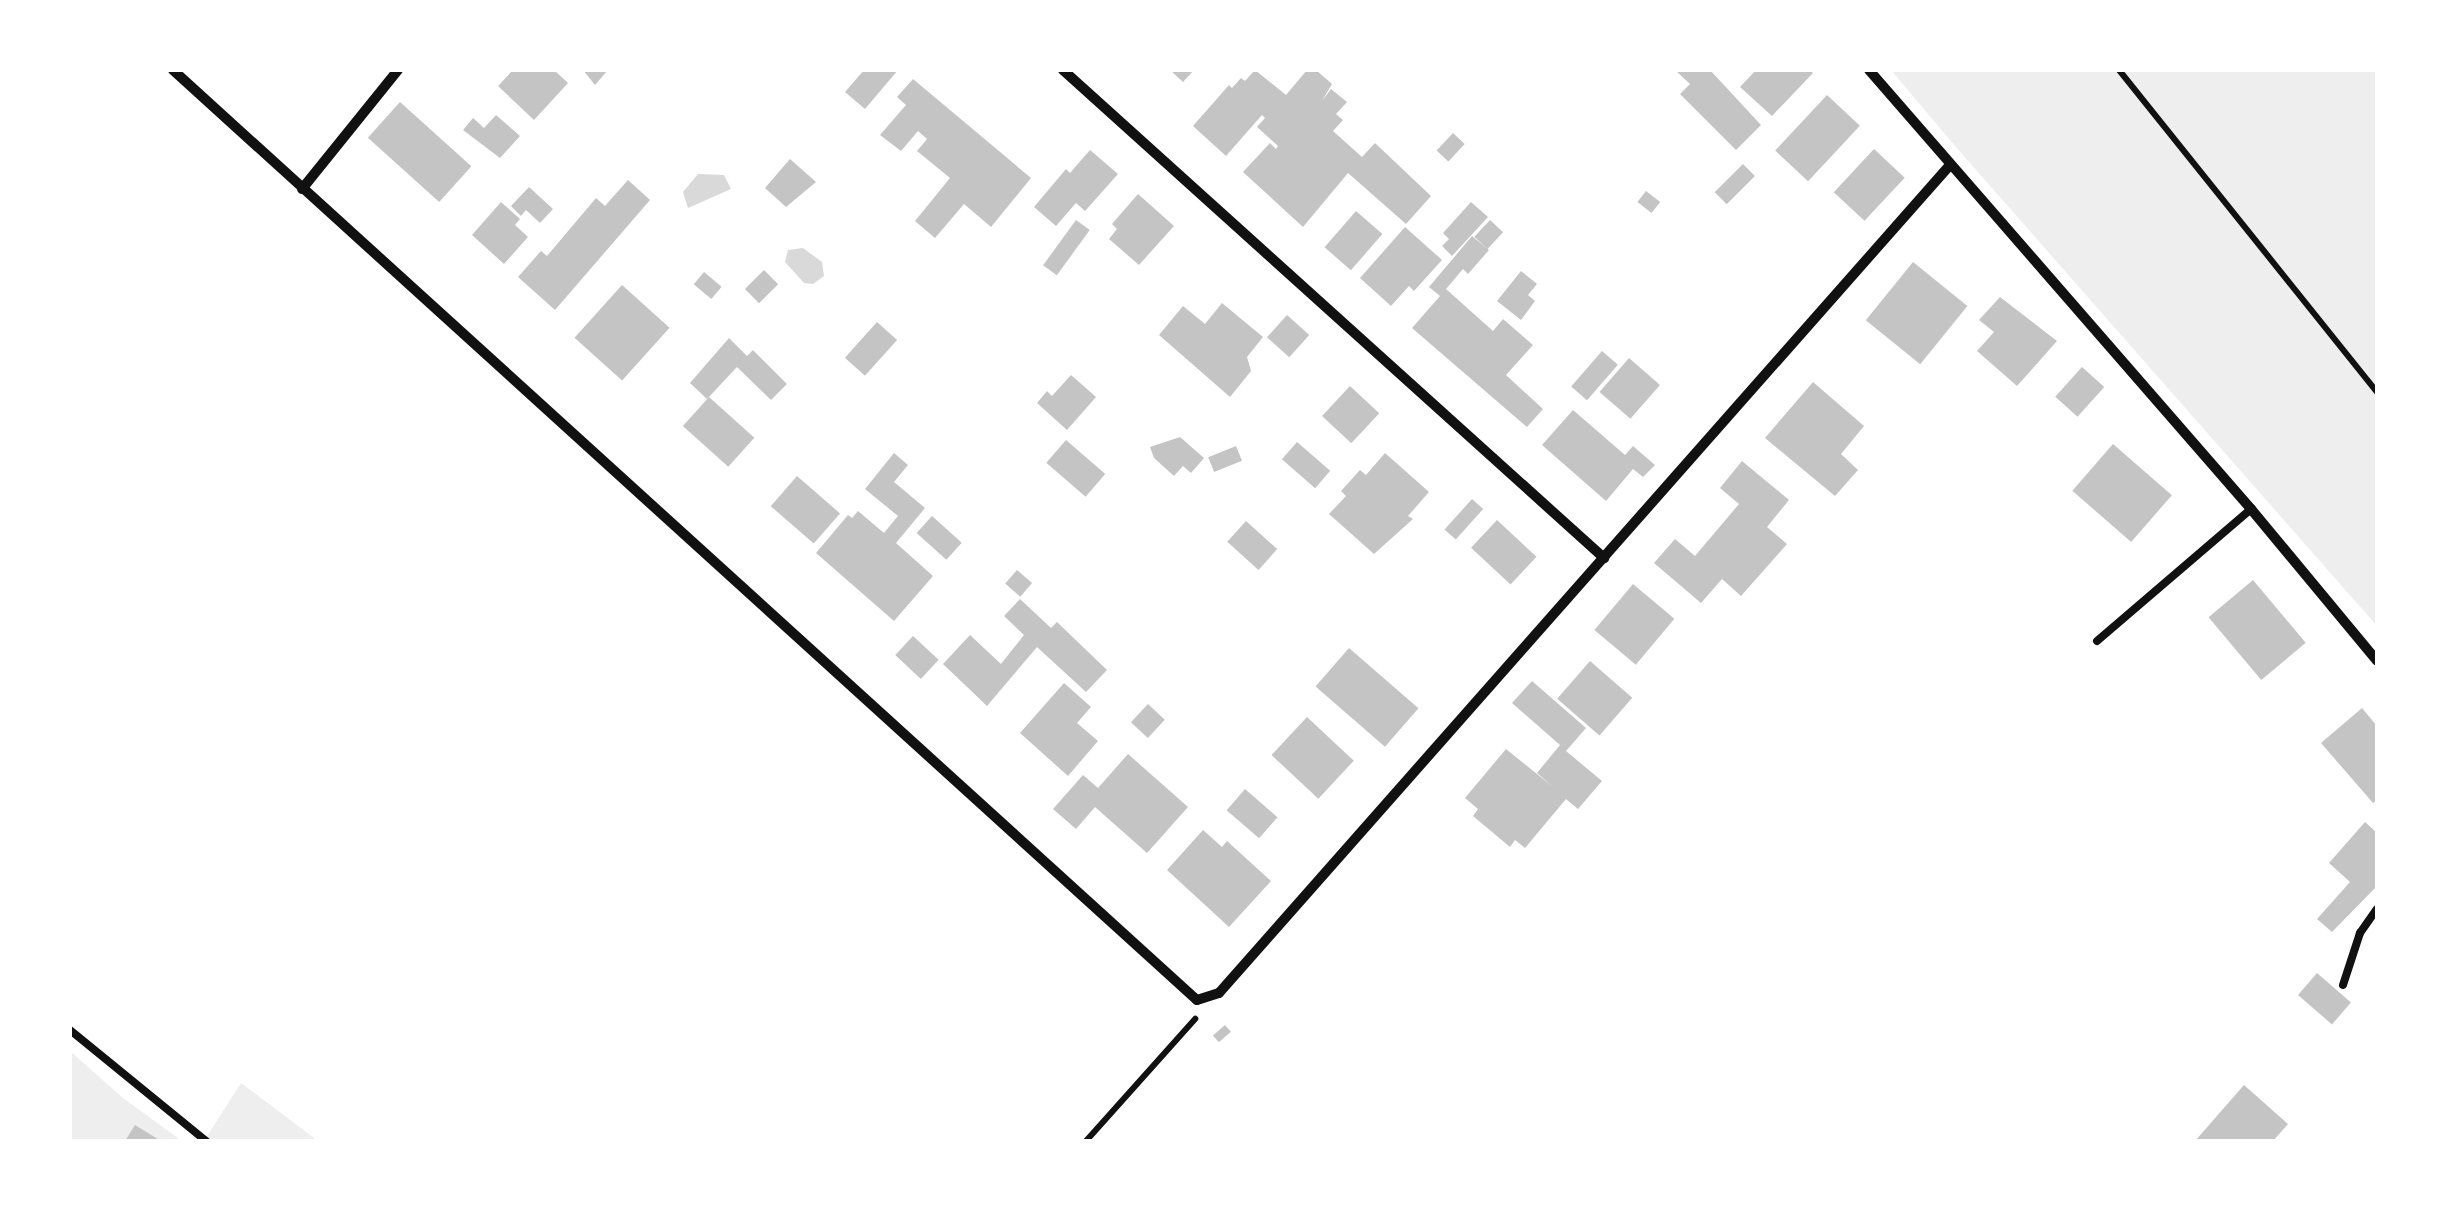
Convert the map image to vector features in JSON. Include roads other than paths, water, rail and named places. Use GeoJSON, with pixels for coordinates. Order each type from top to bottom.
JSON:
{"type":"FeatureCollection","features":[{"type":"Feature","properties":{"kind":"street"},"geometry":{"type":"LineString","coordinates":[[173,70],[1191,997],[1204,1000],[1219,992],[1949,166]]}},
{"type":"Feature","properties":{"kind":"street"},"geometry":{"type":"LineString","coordinates":[[302,189],[398,70]]}},
{"type":"Feature","properties":{"kind":"street"},"geometry":{"type":"LineString","coordinates":[[1063,70],[1604,558]]}},
{"type":"Feature","properties":{"kind":"street"},"geometry":{"type":"LineString","coordinates":[[1868,70],[2251,509],[2377,662]]}},
{"type":"Feature","properties":{"kind":"lane"},"geometry":{"type":"LineString","coordinates":[[2097,640],[2251,509]]}},
{"type":"Feature","properties":{"kind":"lane"},"geometry":{"type":"LineString","coordinates":[[2343,985],[2360,933],[2377,909]]}},
{"type":"Feature","properties":{"kind":"lane"},"geometry":{"type":"LineString","coordinates":[[70,1030],[206,1141]]}}]}
